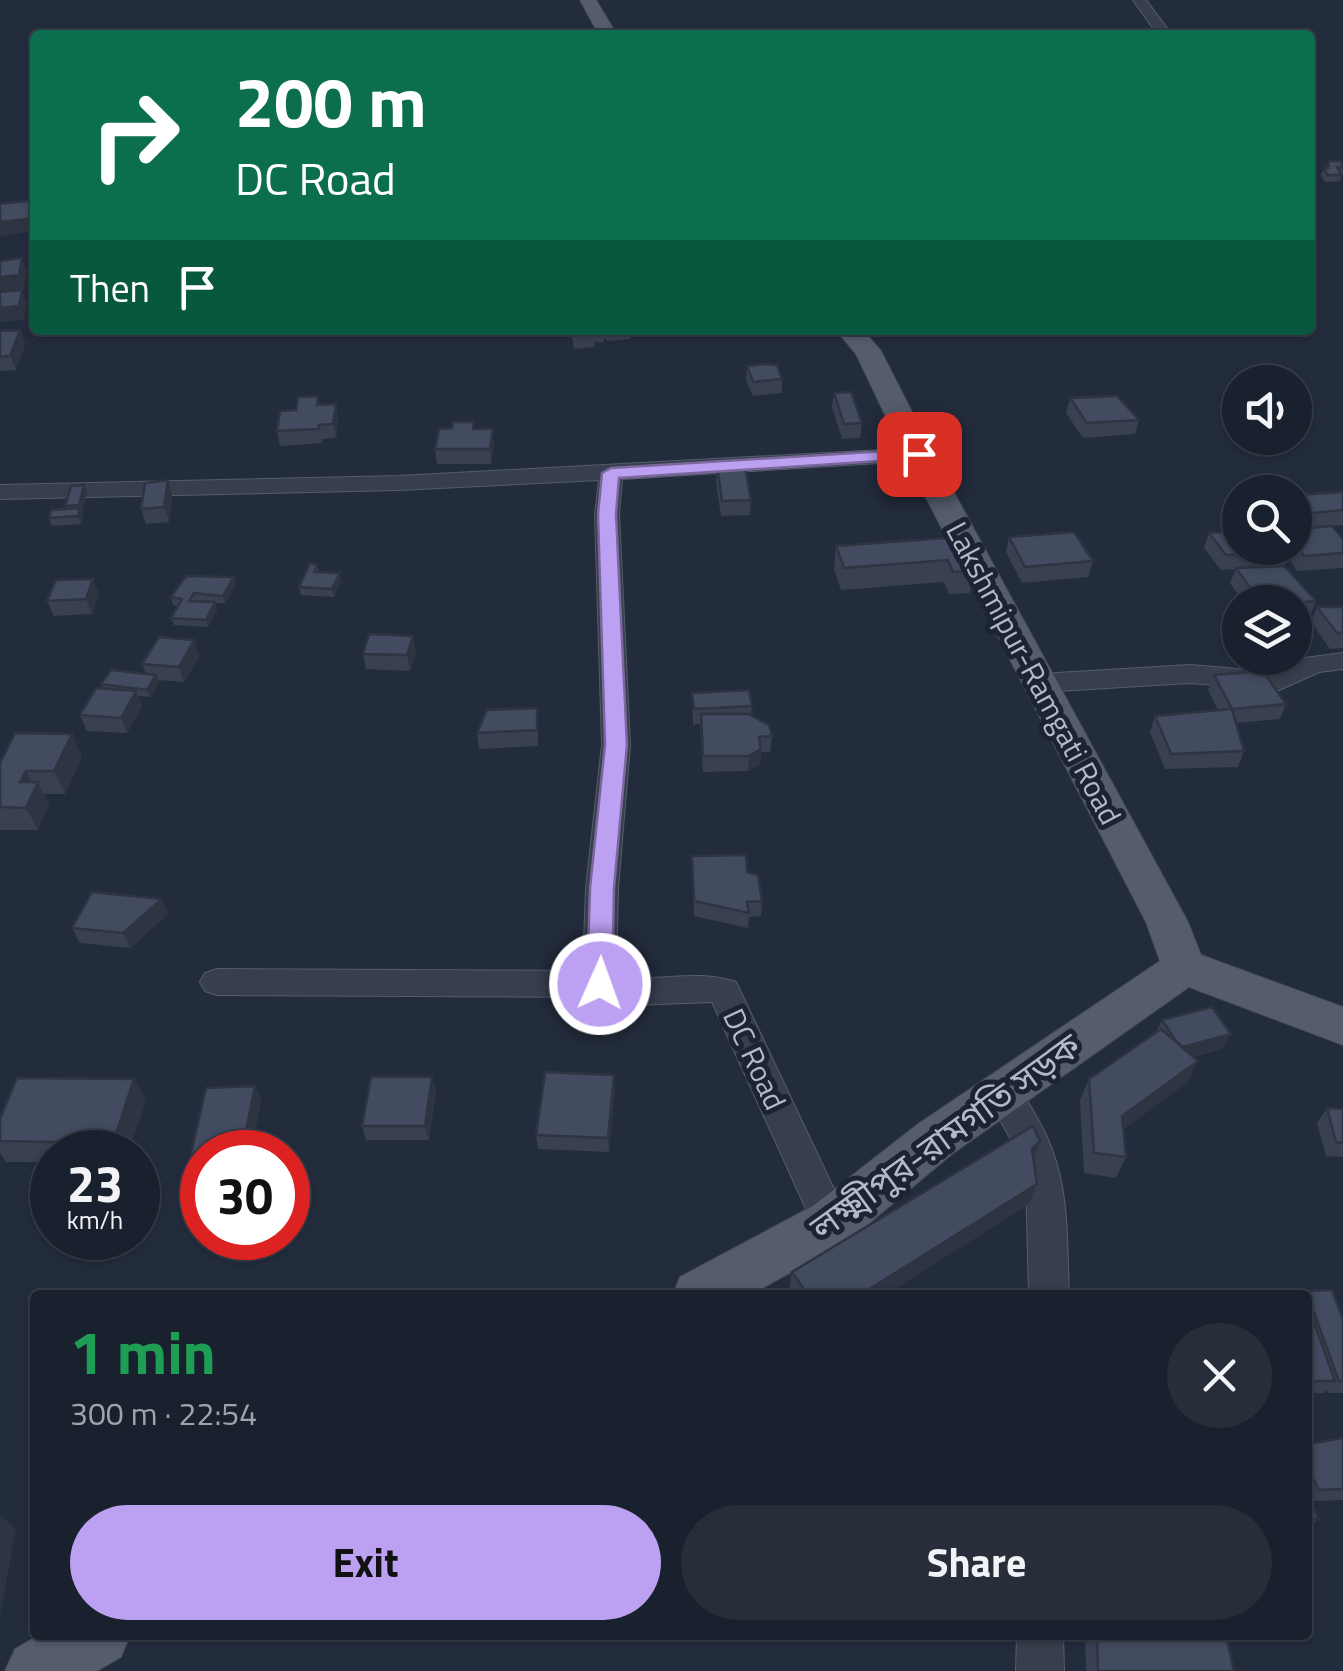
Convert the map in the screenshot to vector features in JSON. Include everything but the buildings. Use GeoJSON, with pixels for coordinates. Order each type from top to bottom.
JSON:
{"type":"FeatureCollection","features":[{"type":"Feature","properties":{"kind":"main road"},"geometry":{"type":"LineString","coordinates":[[588,0],[605,30]]}},
{"type":"Feature","properties":{"kind":"main road","name":"Lakshmipur-Ramgati Road"},"geometry":{"type":"LineString","coordinates":[[854,335],[868,351],[1167,922],[1184,966]]}},
{"type":"Feature","properties":{"kind":"main road"},"geometry":{"type":"LineString","coordinates":[[1184,966],[1343,1026]]}},
{"type":"Feature","properties":{"kind":"main road","name":"লক্ষ্মীপুর-রামগতি সড়ক"},"geometry":{"type":"LineString","coordinates":[[708,1290],[831,1222],[934,1138],[1184,966]]}},
{"type":"Feature","properties":{"kind":"main road"},"geometry":{"type":"LineString","coordinates":[[38,1671],[91,1640]]}},
{"type":"Feature","properties":{"kind":"street"},"geometry":{"type":"LineString","coordinates":[[1138,0],[1161,30]]}},
{"type":"Feature","properties":{"kind":"street"},"geometry":{"type":"LineString","coordinates":[[0,492],[399,483],[919,454]]}},
{"type":"Feature","properties":{"kind":"street"},"geometry":{"type":"LineString","coordinates":[[217,982],[600,984],[602,888],[616,745],[607,514],[611,473]]}},
{"type":"Feature","properties":{"kind":"street"},"geometry":{"type":"LineString","coordinates":[[1040,684],[1190,674],[1279,681],[1314,664],[1343,661]]}},
{"type":"Feature","properties":{"kind":"street","name":"DC Road"},"geometry":{"type":"LineString","coordinates":[[600,984],[633,992],[707,987],[724,992],[831,1222]]}},
{"type":"Feature","properties":{"kind":"street"},"geometry":{"type":"LineString","coordinates":[[1002,1092],[1028,1135],[1045,1180],[1048,1290]]}},
{"type":"Feature","properties":{"kind":"street"},"geometry":{"type":"LineString","coordinates":[[1040,1640],[1040,1671]]}},
{"type":"Feature","properties":{"kind":"route"},"geometry":{"type":"LineString","coordinates":[[600,984],[602,888],[616,745],[607,514],[611,473],[919,454]]}}]}
